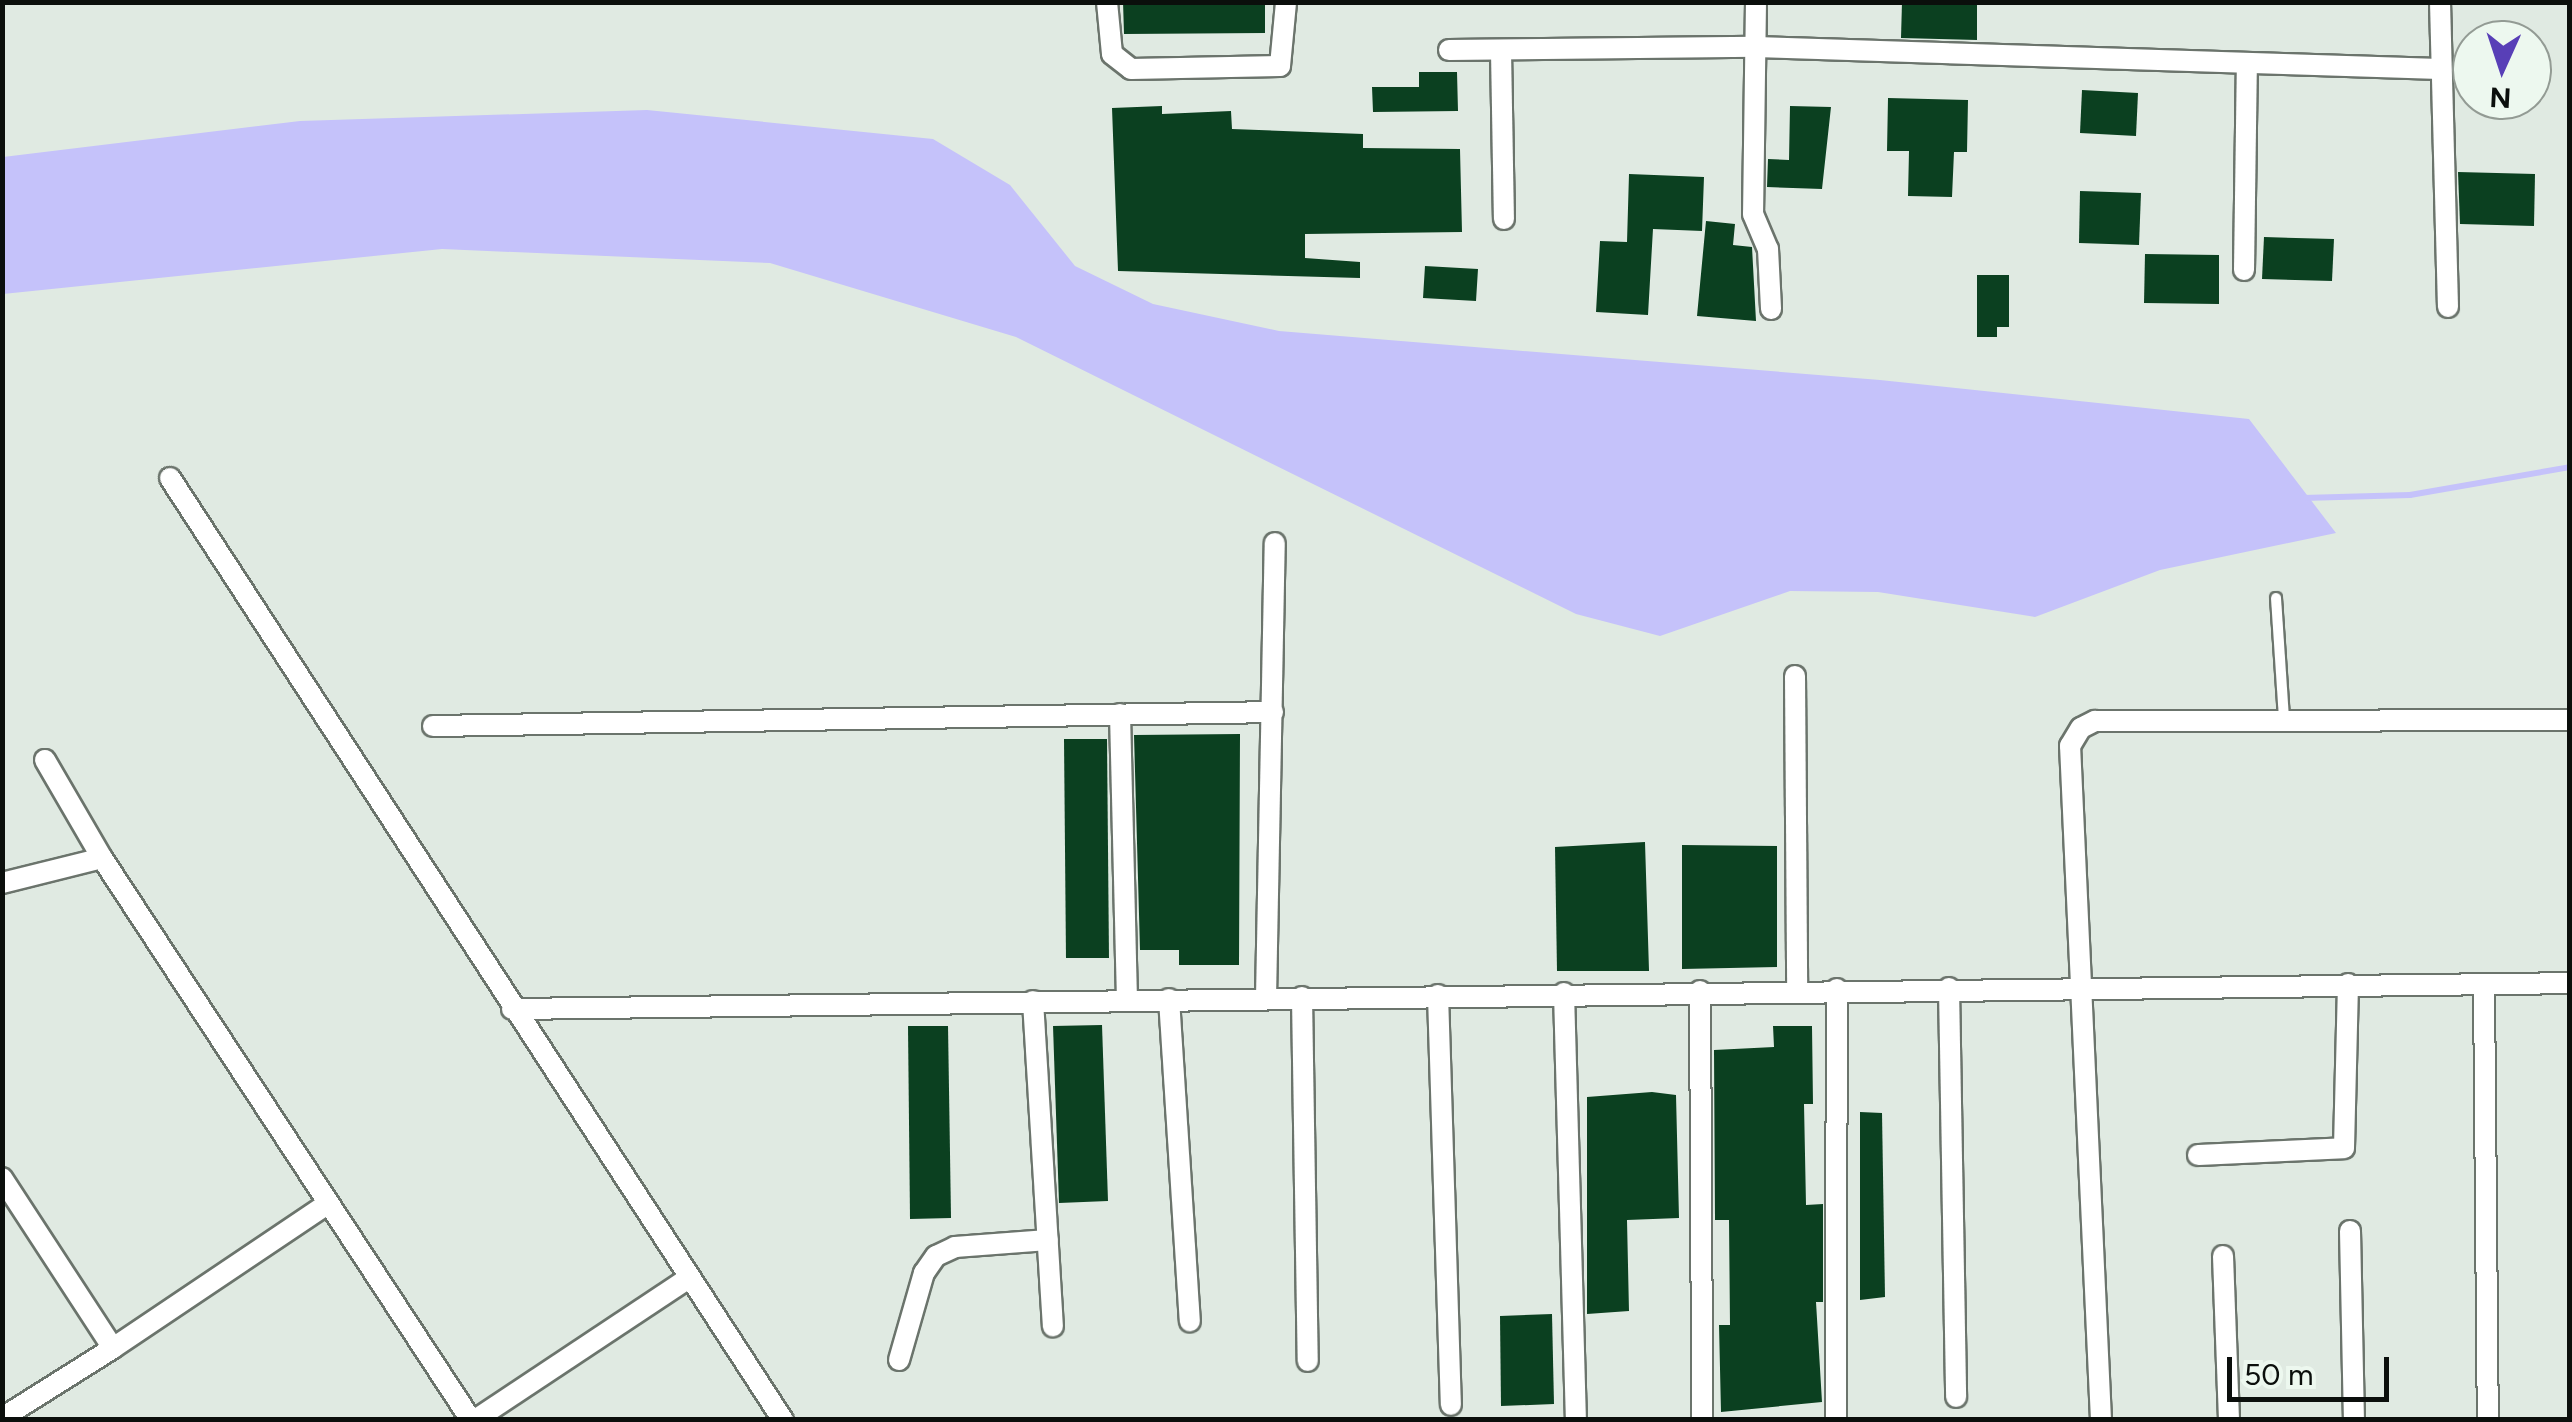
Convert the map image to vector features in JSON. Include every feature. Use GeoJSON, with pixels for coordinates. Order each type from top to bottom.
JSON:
{"type":"FeatureCollection","features":[{"type":"Feature","properties":{"kind":"street"},"geometry":{"type":"LineString","coordinates":[[1107,2],[1112,54],[1131,69],[1280,66],[1286,2]]}},
{"type":"Feature","properties":{"kind":"street"},"geometry":{"type":"LineString","coordinates":[[1756,2],[1752,214],[1768,249],[1772,309]]}},
{"type":"Feature","properties":{"kind":"street"},"geometry":{"type":"LineString","coordinates":[[2440,2],[2448,307]]}},
{"type":"Feature","properties":{"kind":"street"},"geometry":{"type":"LineString","coordinates":[[1450,50],[1756,47],[2440,69]]}},
{"type":"Feature","properties":{"kind":"street"},"geometry":{"type":"LineString","coordinates":[[1500,51],[1504,219]]}},
{"type":"Feature","properties":{"kind":"street"},"geometry":{"type":"LineString","coordinates":[[2244,270],[2246,62]]}},
{"type":"Feature","properties":{"kind":"street"},"geometry":{"type":"LineString","coordinates":[[170,478],[687,1279],[783,1420]]}},
{"type":"Feature","properties":{"kind":"street"},"geometry":{"type":"LineString","coordinates":[[1266,998],[1275,543]]}},
{"type":"Feature","properties":{"kind":"street"},"geometry":{"type":"LineString","coordinates":[[1795,676],[1797,990]]}},
{"type":"Feature","properties":{"kind":"street"},"geometry":{"type":"LineString","coordinates":[[433,726],[1273,712]]}},
{"type":"Feature","properties":{"kind":"street"},"geometry":{"type":"LineString","coordinates":[[1120,714],[1127,998]]}},
{"type":"Feature","properties":{"kind":"street"},"geometry":{"type":"LineString","coordinates":[[2101,1420],[2070,746],[2081,728],[2095,721],[2570,720]]}},
{"type":"Feature","properties":{"kind":"street"},"geometry":{"type":"LineString","coordinates":[[45,760],[102,858],[326,1205],[473,1420],[687,1279]]}},
{"type":"Feature","properties":{"kind":"street"},"geometry":{"type":"LineString","coordinates":[[2,882],[102,858]]}},
{"type":"Feature","properties":{"kind":"street"},"geometry":{"type":"LineString","coordinates":[[512,1009],[1837,989],[2570,983]]}},
{"type":"Feature","properties":{"kind":"street"},"geometry":{"type":"LineString","coordinates":[[2198,1155],[2344,1148],[2350,1138],[2348,984]]}},
{"type":"Feature","properties":{"kind":"street"},"geometry":{"type":"LineString","coordinates":[[2484,984],[2488,1420]]}},
{"type":"Feature","properties":{"kind":"street"},"geometry":{"type":"LineString","coordinates":[[1949,988],[1956,1397]]}},
{"type":"Feature","properties":{"kind":"street"},"geometry":{"type":"LineString","coordinates":[[1836,1420],[1837,989]]}},
{"type":"Feature","properties":{"kind":"street"},"geometry":{"type":"LineString","coordinates":[[1700,991],[1702,1420]]}},
{"type":"Feature","properties":{"kind":"street"},"geometry":{"type":"LineString","coordinates":[[1564,993],[1576,1420]]}},
{"type":"Feature","properties":{"kind":"street"},"geometry":{"type":"LineString","coordinates":[[1438,995],[1451,1406]]}},
{"type":"Feature","properties":{"kind":"street"},"geometry":{"type":"LineString","coordinates":[[1302,997],[1308,1361]]}},
{"type":"Feature","properties":{"kind":"street"},"geometry":{"type":"LineString","coordinates":[[1169,999],[1190,1321]]}},
{"type":"Feature","properties":{"kind":"street"},"geometry":{"type":"LineString","coordinates":[[1032,1001],[1053,1326]]}},
{"type":"Feature","properties":{"kind":"street"},"geometry":{"type":"LineString","coordinates":[[2,1178],[113,1348]]}},
{"type":"Feature","properties":{"kind":"street"},"geometry":{"type":"LineString","coordinates":[[2,1418],[326,1205]]}},
{"type":"Feature","properties":{"kind":"street"},"geometry":{"type":"LineString","coordinates":[[2350,1231],[2354,1420]]}},
{"type":"Feature","properties":{"kind":"street"},"geometry":{"type":"LineString","coordinates":[[899,1360],[924,1273],[936,1256],[955,1247],[1048,1240]]}},
{"type":"Feature","properties":{"kind":"street"},"geometry":{"type":"LineString","coordinates":[[2222,1256],[2230,1420]]}},
{"type":"Feature","properties":{"kind":"lane"},"geometry":{"type":"LineString","coordinates":[[2276,598],[2284,722]]}},
{"type":"Feature","properties":{"kind":"water"},"geometry":{"type":"Polygon","coordinates":[[[647,110],[933,139],[1010,185],[1075,266],[1153,304],[1279,331],[1880,380],[2249,419],[2336,533],[2160,570],[2035,617],[1878,592],[1790,591],[1660,636],[1576,614],[1016,337],[770,263],[442,249],[3,294],[3,157],[300,121],[647,110]]]}},
{"type":"Feature","properties":{"kind":"building"},"geometry":{"type":"Polygon","coordinates":[[[1123,2],[1265,2],[1265,33],[1124,34],[1123,2]]]}},
{"type":"Feature","properties":{"kind":"building"},"geometry":{"type":"Polygon","coordinates":[[[1902,2],[1977,2],[1977,40],[1901,38],[1902,2]]]}},
{"type":"Feature","properties":{"kind":"building"},"geometry":{"type":"Polygon","coordinates":[[[1419,72],[1457,72],[1458,111],[1373,112],[1372,87],[1419,87],[1419,72]]]}},
{"type":"Feature","properties":{"kind":"building"},"geometry":{"type":"Polygon","coordinates":[[[2082,90],[2138,93],[2136,136],[2080,133],[2082,90]]]}},
{"type":"Feature","properties":{"kind":"building"},"geometry":{"type":"Polygon","coordinates":[[[1888,98],[1968,100],[1967,152],[1954,152],[1952,197],[1908,196],[1909,151],[1887,151],[1888,98]]]}},
{"type":"Feature","properties":{"kind":"building"},"geometry":{"type":"Polygon","coordinates":[[[1162,106],[1162,114],[1231,111],[1232,129],[1363,134],[1363,148],[1460,149],[1462,232],[1305,234],[1305,258],[1360,262],[1360,278],[1118,271],[1112,108],[1162,106]]]}},
{"type":"Feature","properties":{"kind":"building"},"geometry":{"type":"Polygon","coordinates":[[[1790,106],[1831,107],[1822,189],[1767,187],[1768,159],[1789,160],[1790,106]]]}},
{"type":"Feature","properties":{"kind":"building"},"geometry":{"type":"Polygon","coordinates":[[[2458,172],[2535,174],[2534,226],[2460,224],[2458,172]]]}},
{"type":"Feature","properties":{"kind":"building"},"geometry":{"type":"Polygon","coordinates":[[[1629,174],[1704,177],[1702,231],[1653,229],[1648,315],[1596,312],[1600,241],[1627,242],[1629,174]]]}},
{"type":"Feature","properties":{"kind":"building"},"geometry":{"type":"Polygon","coordinates":[[[2080,191],[2141,193],[2139,245],[2079,243],[2080,191]]]}},
{"type":"Feature","properties":{"kind":"building"},"geometry":{"type":"Polygon","coordinates":[[[1706,221],[1735,224],[1733,245],[1752,247],[1756,321],[1697,316],[1706,221]]]}},
{"type":"Feature","properties":{"kind":"building"},"geometry":{"type":"Polygon","coordinates":[[[2264,237],[2334,239],[2332,281],[2262,279],[2264,237]]]}},
{"type":"Feature","properties":{"kind":"building"},"geometry":{"type":"Polygon","coordinates":[[[2145,254],[2219,255],[2219,304],[2144,303],[2145,254]]]}},
{"type":"Feature","properties":{"kind":"building"},"geometry":{"type":"Polygon","coordinates":[[[1425,266],[1478,269],[1476,301],[1423,298],[1425,266]]]}},
{"type":"Feature","properties":{"kind":"building"},"geometry":{"type":"Polygon","coordinates":[[[1977,275],[2009,275],[2009,327],[1997,327],[1997,337],[1977,337],[1977,275]]]}},
{"type":"Feature","properties":{"kind":"building"},"geometry":{"type":"Polygon","coordinates":[[[1240,734],[1239,965],[1179,965],[1179,950],[1140,950],[1134,735],[1240,734]]]}},
{"type":"Feature","properties":{"kind":"building"},"geometry":{"type":"Polygon","coordinates":[[[1064,739],[1107,739],[1109,958],[1066,958],[1064,739]]]}},
{"type":"Feature","properties":{"kind":"building"},"geometry":{"type":"Polygon","coordinates":[[[1645,842],[1649,971],[1557,971],[1555,847],[1645,842]]]}},
{"type":"Feature","properties":{"kind":"building"},"geometry":{"type":"Polygon","coordinates":[[[1682,845],[1777,846],[1777,967],[1682,969],[1682,845]]]}},
{"type":"Feature","properties":{"kind":"building"},"geometry":{"type":"Polygon","coordinates":[[[1102,1025],[1108,1201],[1059,1203],[1053,1026],[1102,1025]]]}},
{"type":"Feature","properties":{"kind":"building"},"geometry":{"type":"Polygon","coordinates":[[[908,1026],[948,1026],[951,1218],[910,1219],[908,1026]]]}},
{"type":"Feature","properties":{"kind":"building"},"geometry":{"type":"Polygon","coordinates":[[[1773,1026],[1812,1026],[1813,1104],[1804,1104],[1806,1205],[1823,1204],[1823,1302],[1816,1302],[1822,1402],[1721,1412],[1719,1325],[1730,1325],[1729,1220],[1715,1220],[1714,1050],[1774,1047],[1773,1026]]]}},
{"type":"Feature","properties":{"kind":"building"},"geometry":{"type":"Polygon","coordinates":[[[1652,1092],[1676,1095],[1679,1218],[1627,1220],[1629,1311],[1587,1314],[1587,1097],[1652,1092]]]}},
{"type":"Feature","properties":{"kind":"building"},"geometry":{"type":"Polygon","coordinates":[[[1860,1112],[1882,1113],[1885,1297],[1860,1300],[1860,1112]]]}},
{"type":"Feature","properties":{"kind":"building"},"geometry":{"type":"Polygon","coordinates":[[[1552,1314],[1554,1404],[1501,1406],[1500,1316],[1552,1314]]]}},
{"type":"Feature","properties":{"kind":"waterway"},"geometry":{"type":"LineString","coordinates":[[2303,498],[2410,495],[2570,467]]}}]}
